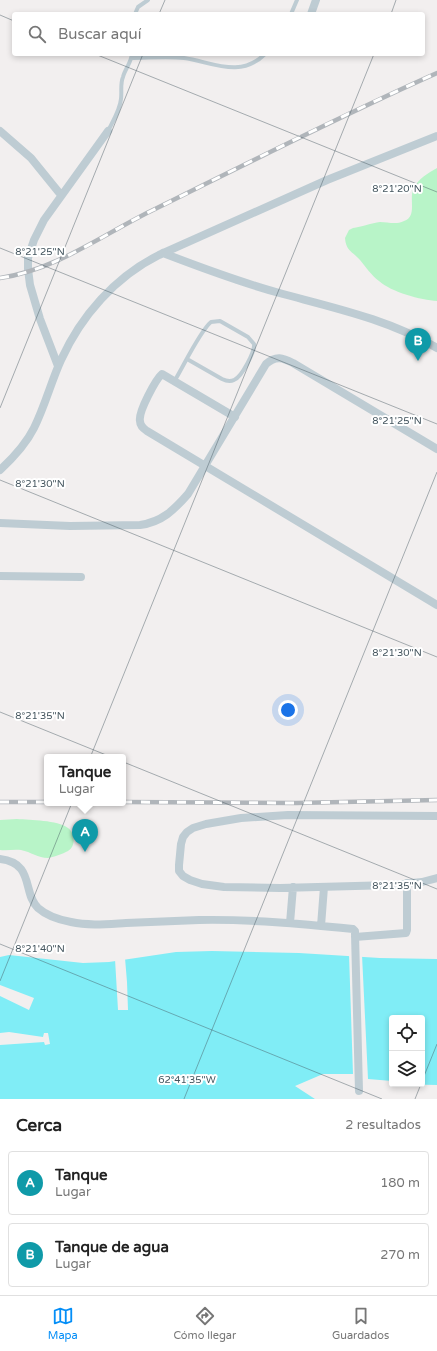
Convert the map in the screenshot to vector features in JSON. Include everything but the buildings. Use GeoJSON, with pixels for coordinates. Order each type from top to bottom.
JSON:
{"type":"FeatureCollection","features":[{"type":"Feature","properties":{"kind":"street"},"geometry":{"type":"LineString","coordinates":[[312,12],[316,0]]}},
{"type":"Feature","properties":{"kind":"street"},"geometry":{"type":"LineString","coordinates":[[0,131],[31,158],[62,195]]}},
{"type":"Feature","properties":{"kind":"street"},"geometry":{"type":"LineString","coordinates":[[58,366],[40,319],[28,277],[30,251],[39,229],[108,131]]}},
{"type":"Feature","properties":{"kind":"street"},"geometry":{"type":"LineString","coordinates":[[0,470],[16,455],[33,429],[68,345],[99,300],[133,269],[163,253],[327,180],[437,136]]}},
{"type":"Feature","properties":{"kind":"street"},"geometry":{"type":"LineString","coordinates":[[163,253],[228,277],[362,316],[427,342],[437,348]]}},
{"type":"Feature","properties":{"kind":"street"},"geometry":{"type":"LineString","coordinates":[[0,523],[70,526],[127,525],[149,524],[162,519],[176,508],[188,494],[266,364],[274,358],[282,358],[293,363],[437,449]]}},
{"type":"Feature","properties":{"kind":"street"},"geometry":{"type":"LineString","coordinates":[[235,417],[175,380],[161,374],[143,406],[140,415],[140,423],[147,432],[437,605]]}},
{"type":"Feature","properties":{"kind":"street"},"geometry":{"type":"LineString","coordinates":[[0,576],[81,577]]}},
{"type":"Feature","properties":{"kind":"street"},"geometry":{"type":"LineString","coordinates":[[437,816],[260,816],[206,824],[193,828],[183,837],[179,871],[183,876],[190,880],[202,884],[224,887],[293,888],[393,885],[437,878]]}},
{"type":"Feature","properties":{"kind":"street"},"geometry":{"type":"LineString","coordinates":[[0,859],[19,867],[27,879],[31,896],[37,907],[59,919],[73,923],[108,924],[233,920],[290,923],[353,929],[355,931],[359,1091]]}},
{"type":"Feature","properties":{"kind":"street"},"geometry":{"type":"LineString","coordinates":[[355,937],[406,933],[407,883]]}},
{"type":"Feature","properties":{"kind":"street"},"geometry":{"type":"LineString","coordinates":[[322,926],[324,887]]}},
{"type":"Feature","properties":{"kind":"street"},"geometry":{"type":"LineString","coordinates":[[290,923],[293,888]]}},
{"type":"Feature","properties":{"kind":"lane"},"geometry":{"type":"LineString","coordinates":[[136,12],[138,7],[148,0]]}},
{"type":"Feature","properties":{"kind":"lane"},"geometry":{"type":"LineString","coordinates":[[292,12],[297,0]]}},
{"type":"Feature","properties":{"kind":"lane"},"geometry":{"type":"LineString","coordinates":[[108,131],[118,110],[121,100],[121,84],[123,76],[132,56],[183,58],[218,67],[229,68],[249,64],[263,56]]}},
{"type":"Feature","properties":{"kind":"lane"},"geometry":{"type":"LineString","coordinates":[[175,380],[187,359],[204,330],[208,324],[215,321],[220,321],[248,338],[254,344],[254,350],[241,374],[238,378],[232,380],[226,381],[187,359]]}},
{"type":"Feature","properties":{"kind":"green space"},"geometry":{"type":"Polygon","coordinates":[[[437,168],[437,301],[406,295],[384,285],[350,250],[347,246],[345,238],[349,230],[353,228],[380,222],[398,223],[408,219],[412,211],[412,192],[424,176],[437,168]]]}},
{"type":"Feature","properties":{"kind":"green space"},"geometry":{"type":"Polygon","coordinates":[[[17,819],[44,821],[63,825],[70,830],[73,836],[74,840],[71,849],[48,858],[21,850],[0,850],[0,820],[17,819]]]}},
{"type":"Feature","properties":{"kind":"water"},"geometry":{"type":"Polygon","coordinates":[[[212,951],[437,959],[437,1099],[0,1099],[0,957],[9,955],[83,963],[109,962],[176,952],[212,951]]]}},
{"type":"Feature","properties":{"kind":"pier"},"geometry":{"type":"Polygon","coordinates":[[[349,954],[362,955],[368,1079],[389,1081],[389,1087],[425,1087],[425,1085],[437,1085],[437,1099],[315,1099],[295,1086],[323,1074],[353,1074],[349,954]]]}},
{"type":"Feature","properties":{"kind":"pier"},"geometry":{"type":"Polygon","coordinates":[[[125,958],[128,1010],[118,1010],[115,959],[125,958]]]}},
{"type":"Feature","properties":{"kind":"pier"},"geometry":{"type":"Polygon","coordinates":[[[0,985],[34,998],[29,1010],[0,996],[0,985]]]}},
{"type":"Feature","properties":{"kind":"pier"},"geometry":{"type":"Polygon","coordinates":[[[9,1032],[43,1037],[44,1033],[48,1033],[50,1044],[45,1045],[44,1042],[0,1045],[0,1033],[9,1032]]]}},
{"type":"Feature","properties":{"kind":"railway"},"geometry":{"type":"LineString","coordinates":[[0,278],[21,274],[59,260],[133,220],[258,158],[437,73]]}},
{"type":"Feature","properties":{"kind":"railway"},"geometry":{"type":"LineString","coordinates":[[126,802],[296,803],[437,800]]}},
{"type":"Feature","properties":{"kind":"railway"},"geometry":{"type":"LineString","coordinates":[[0,802],[44,802]]}},
{"type":"Feature","properties":{"kind":"place","name":"Tanque de agua"},"geometry":{"type":"Point","coordinates":[418,361]}},
{"type":"Feature","properties":{"kind":"place","name":"Tanque"},"geometry":{"type":"Point","coordinates":[85,852]}}]}
